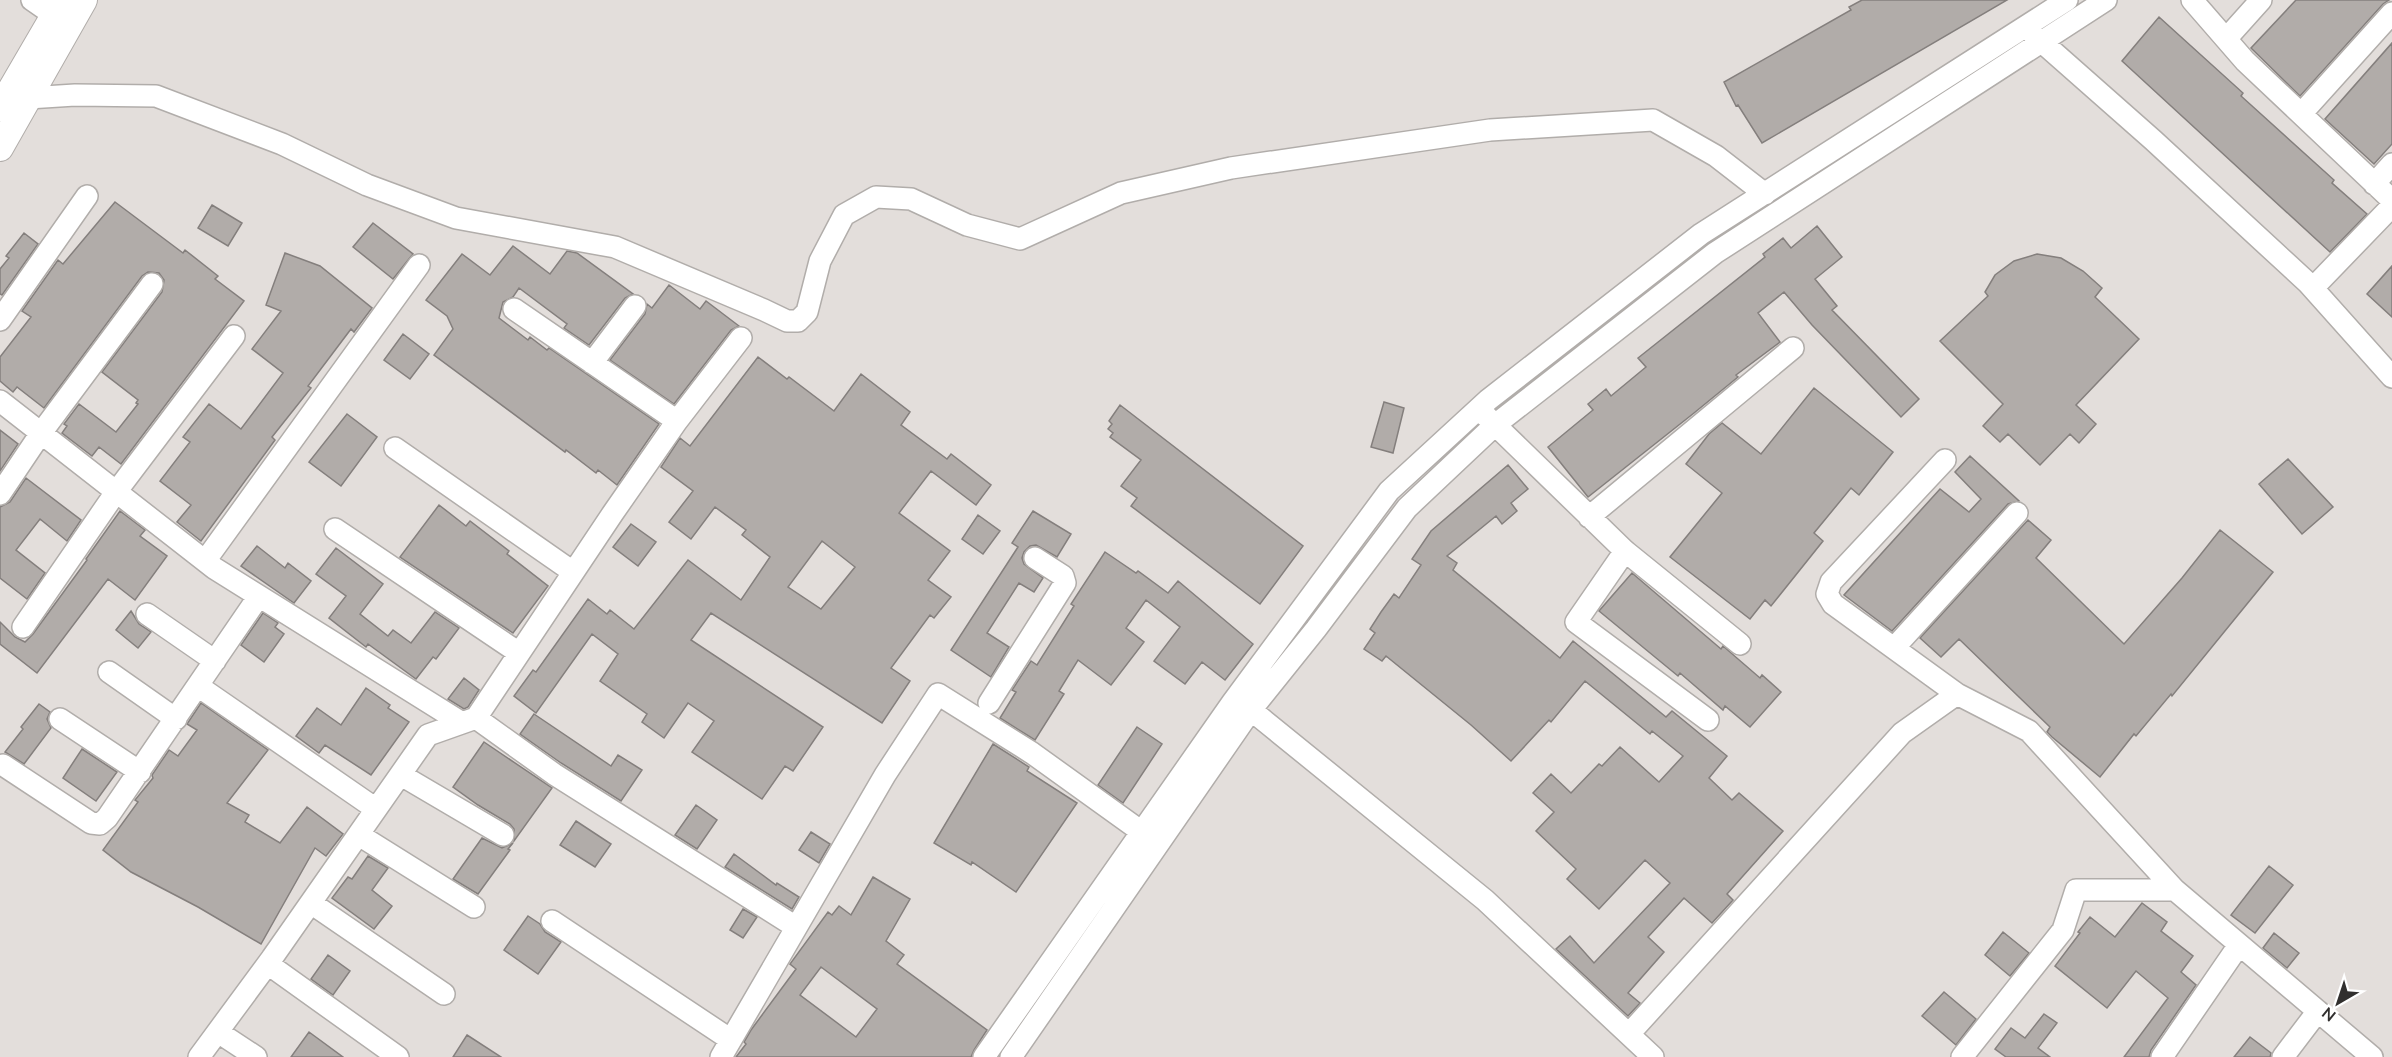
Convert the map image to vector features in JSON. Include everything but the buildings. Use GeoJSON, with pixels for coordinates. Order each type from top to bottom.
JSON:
{"type":"FeatureCollection","features":[{"type":"Feature","properties":{"kind":"main road"},"geometry":{"type":"LineString","coordinates":[[0,148],[12,99],[61,14],[84,0]]}},
{"type":"Feature","properties":{"kind":"street"},"geometry":{"type":"LineString","coordinates":[[32,0],[61,14]]}},
{"type":"Feature","properties":{"kind":"street"},"geometry":{"type":"LineString","coordinates":[[984,1057],[1232,703],[1389,491],[1479,408],[1701,234],[2067,0]]}},
{"type":"Feature","properties":{"kind":"street"},"geometry":{"type":"LineString","coordinates":[[1011,1057],[1251,710],[1316,629],[1407,508],[1495,425],[1715,253],[2106,0]]}},
{"type":"Feature","properties":{"kind":"street"},"geometry":{"type":"LineString","coordinates":[[2192,0],[2245,61],[2392,200]]}},
{"type":"Feature","properties":{"kind":"street"},"geometry":{"type":"LineString","coordinates":[[2226,39],[2261,0]]}},
{"type":"Feature","properties":{"kind":"street"},"geometry":{"type":"LineString","coordinates":[[2301,114],[2392,13]]}},
{"type":"Feature","properties":{"kind":"street"},"geometry":{"type":"LineString","coordinates":[[2026,27],[2153,140],[2313,288],[2392,377]]}},
{"type":"Feature","properties":{"kind":"street"},"geometry":{"type":"LineString","coordinates":[[12,99],[75,95],[156,96],[282,144],[368,185],[456,218],[615,247],[787,321],[798,321],[807,312],[820,261],[844,215],[876,197],[910,199],[967,225],[1020,239],[1121,194],[1231,168],[1490,130],[1653,120],[1716,156],[1765,194]]}},
{"type":"Feature","properties":{"kind":"street"},"geometry":{"type":"LineString","coordinates":[[2374,184],[2392,164]]}},
{"type":"Feature","properties":{"kind":"street"},"geometry":{"type":"LineString","coordinates":[[0,320],[87,196]]}},
{"type":"Feature","properties":{"kind":"street"},"geometry":{"type":"LineString","coordinates":[[2313,288],[2392,206]]}},
{"type":"Feature","properties":{"kind":"street"},"geometry":{"type":"LineString","coordinates":[[205,561],[419,265]]}},
{"type":"Feature","properties":{"kind":"street"},"geometry":{"type":"LineString","coordinates":[[0,494],[41,433],[152,284]]}},
{"type":"Feature","properties":{"kind":"street"},"geometry":{"type":"LineString","coordinates":[[592,363],[635,306]]}},
{"type":"Feature","properties":{"kind":"street"},"geometry":{"type":"LineString","coordinates":[[514,309],[677,421]]}},
{"type":"Feature","properties":{"kind":"street"},"geometry":{"type":"LineString","coordinates":[[23,627],[116,492],[234,336]]}},
{"type":"Feature","properties":{"kind":"street"},"geometry":{"type":"LineString","coordinates":[[199,1057],[268,964],[428,735],[470,720],[519,653],[677,421],[741,338]]}},
{"type":"Feature","properties":{"kind":"street"},"geometry":{"type":"LineString","coordinates":[[1589,517],[1793,348]]}},
{"type":"Feature","properties":{"kind":"street"},"geometry":{"type":"LineString","coordinates":[[0,401],[205,561],[259,596],[470,720],[796,927]]}},
{"type":"Feature","properties":{"kind":"street"},"geometry":{"type":"LineString","coordinates":[[1479,408],[1625,551],[1740,644]]}},
{"type":"Feature","properties":{"kind":"street"},"geometry":{"type":"LineString","coordinates":[[395,448],[573,572]]}},
{"type":"Feature","properties":{"kind":"street"},"geometry":{"type":"LineString","coordinates":[[1945,460],[1831,582],[1827,594],[1833,604],[1957,694],[2029,730],[2175,890],[2372,1057]]}},
{"type":"Feature","properties":{"kind":"street"},"geometry":{"type":"LineString","coordinates":[[1894,648],[2017,513]]}},
{"type":"Feature","properties":{"kind":"street"},"geometry":{"type":"LineString","coordinates":[[335,529],[519,653]]}},
{"type":"Feature","properties":{"kind":"street"},"geometry":{"type":"LineString","coordinates":[[1625,551],[1576,622],[1708,720]]}},
{"type":"Feature","properties":{"kind":"street"},"geometry":{"type":"LineString","coordinates":[[984,712],[1065,583],[1063,576],[1035,558]]}},
{"type":"Feature","properties":{"kind":"street"},"geometry":{"type":"LineString","coordinates":[[3,765],[91,823],[100,824],[107,818],[140,772],[259,596]]}},
{"type":"Feature","properties":{"kind":"street"},"geometry":{"type":"LineString","coordinates":[[147,614],[215,661]]}},
{"type":"Feature","properties":{"kind":"street"},"geometry":{"type":"LineString","coordinates":[[109,672],[176,719]]}},
{"type":"Feature","properties":{"kind":"street"},"geometry":{"type":"LineString","coordinates":[[198,687],[376,809]]}},
{"type":"Feature","properties":{"kind":"street"},"geometry":{"type":"LineString","coordinates":[[552,921],[726,1049],[885,776],[938,694],[984,712],[1032,753],[1158,844]]}},
{"type":"Feature","properties":{"kind":"street"},"geometry":{"type":"LineString","coordinates":[[1629,1034],[1902,733],[1957,694]]}},
{"type":"Feature","properties":{"kind":"street"},"geometry":{"type":"LineString","coordinates":[[1251,710],[1485,900],[1653,1057]]}},
{"type":"Feature","properties":{"kind":"street"},"geometry":{"type":"LineString","coordinates":[[60,718],[140,772]]}},
{"type":"Feature","properties":{"kind":"street"},"geometry":{"type":"LineString","coordinates":[[400,774],[503,835]]}},
{"type":"Feature","properties":{"kind":"street"},"geometry":{"type":"LineString","coordinates":[[358,835],[474,907]]}},
{"type":"Feature","properties":{"kind":"street"},"geometry":{"type":"LineString","coordinates":[[1962,1057],[2063,930],[2076,890],[2175,890]]}},
{"type":"Feature","properties":{"kind":"street"},"geometry":{"type":"LineString","coordinates":[[311,903],[444,994]]}},
{"type":"Feature","properties":{"kind":"street"},"geometry":{"type":"LineString","coordinates":[[2162,1057],[2240,945]]}},
{"type":"Feature","properties":{"kind":"street"},"geometry":{"type":"LineString","coordinates":[[268,964],[398,1057]]}},
{"type":"Feature","properties":{"kind":"street"},"geometry":{"type":"LineString","coordinates":[[2283,1057],[2318,1011]]}},
{"type":"Feature","properties":{"kind":"street"},"geometry":{"type":"LineString","coordinates":[[218,1032],[256,1057]]}}]}
